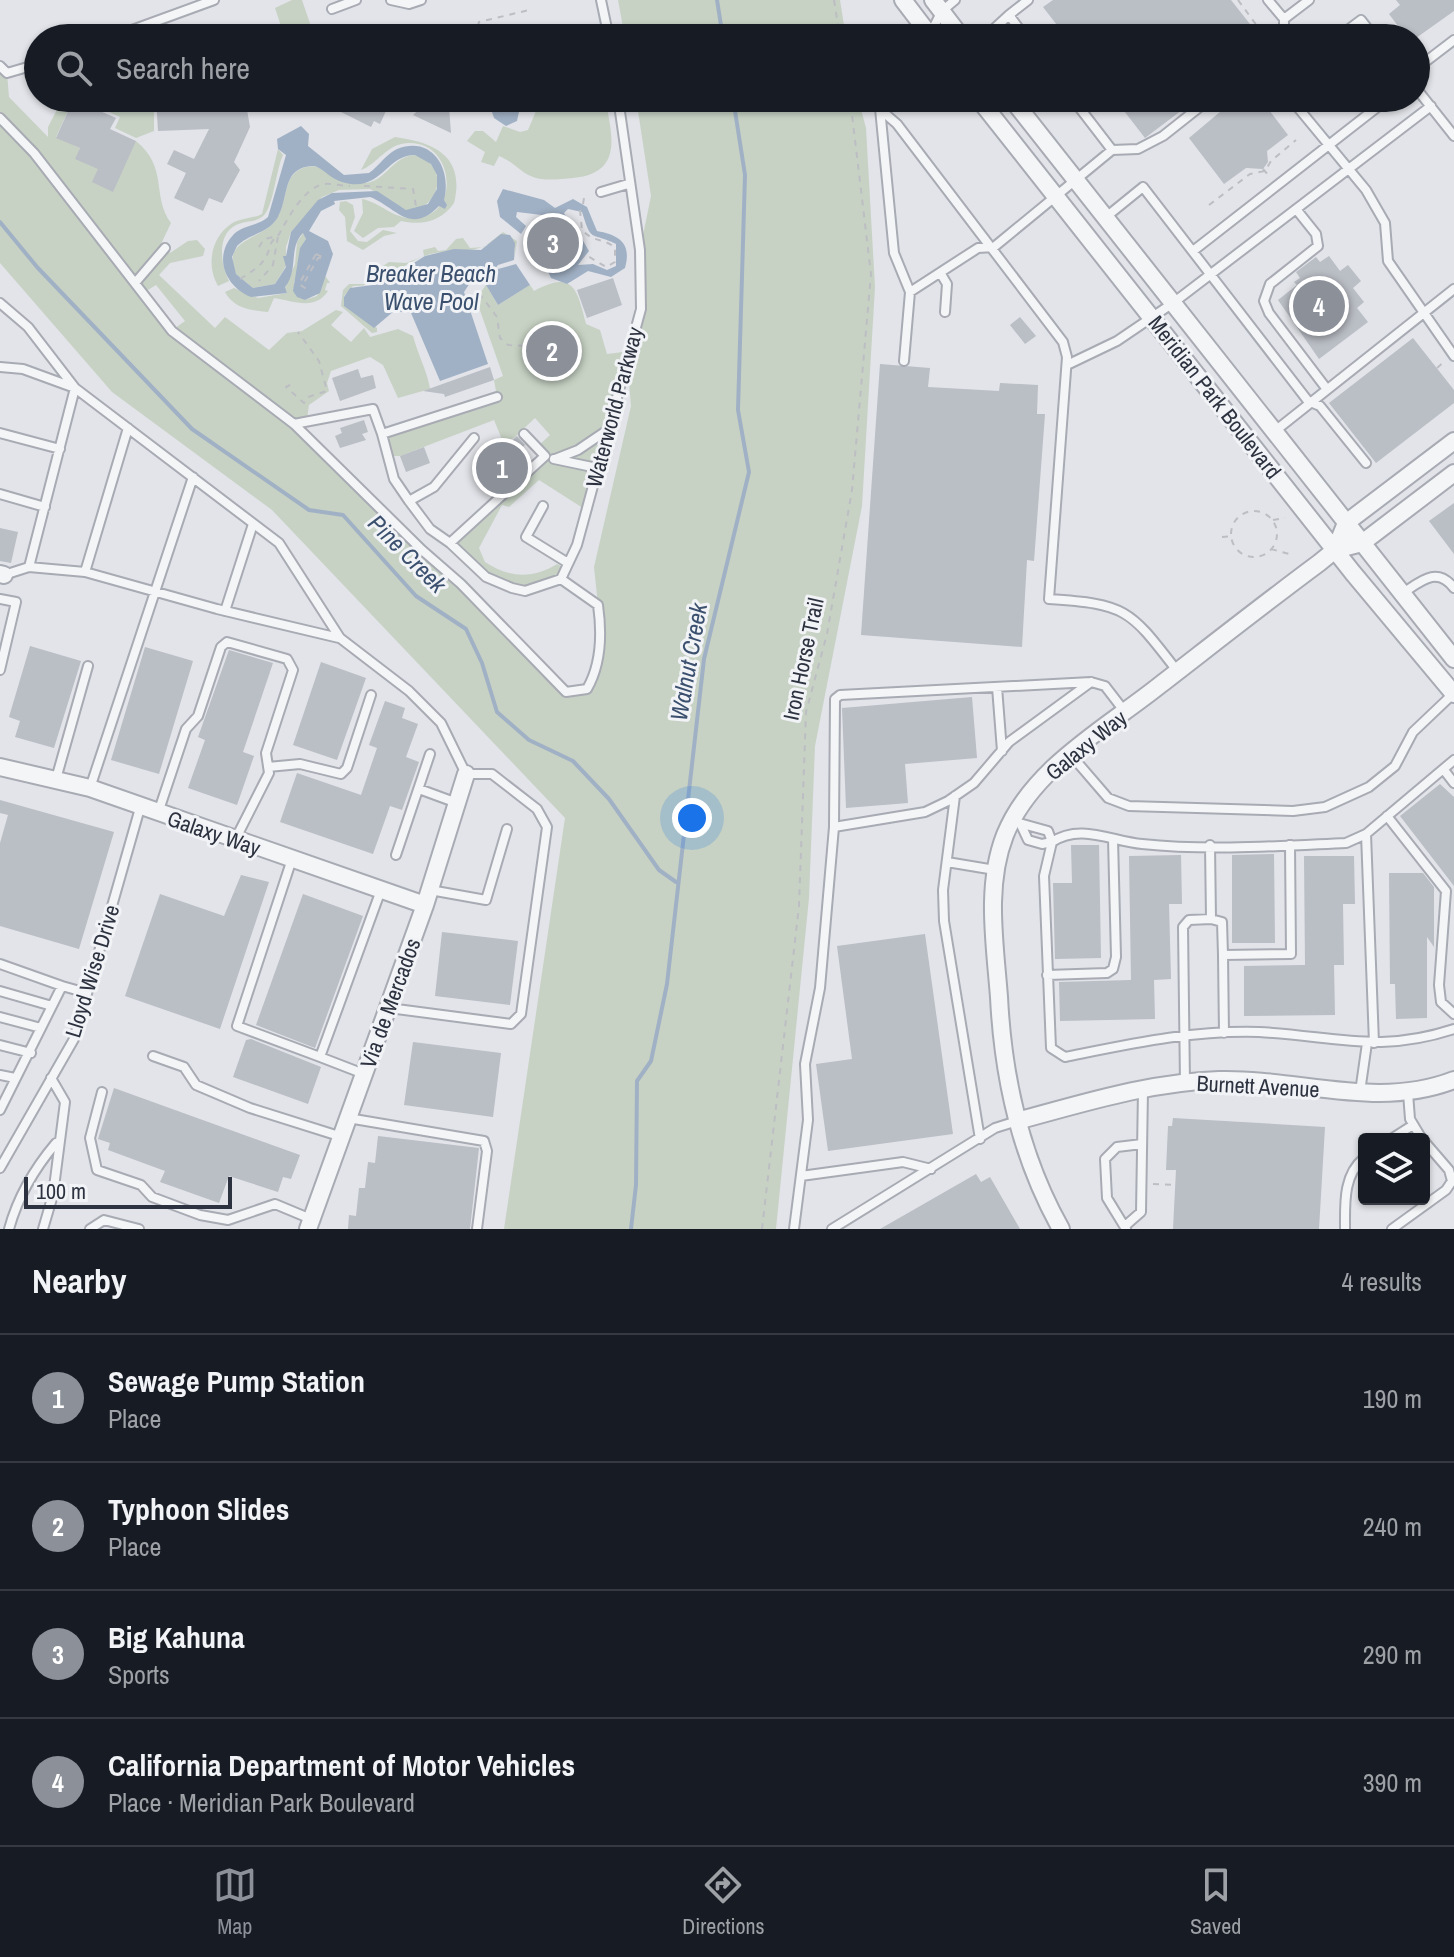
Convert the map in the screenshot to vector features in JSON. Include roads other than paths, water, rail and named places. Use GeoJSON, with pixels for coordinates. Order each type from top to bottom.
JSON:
{"type":"FeatureCollection","features":[{"type":"Feature","properties":{"kind":"street"},"geometry":{"type":"LineString","coordinates":[[903,0],[920,24]]}},
{"type":"Feature","properties":{"kind":"street"},"geometry":{"type":"LineString","coordinates":[[943,4],[954,24]]}},
{"type":"Feature","properties":{"kind":"street","name":"Meridian Park Boulevard"},"geometry":{"type":"LineString","coordinates":[[989,112],[1335,550],[1454,694]]}},
{"type":"Feature","properties":{"kind":"street","name":"Meridian Park Boulevard"},"geometry":{"type":"LineString","coordinates":[[1022,112],[1454,659]]}},
{"type":"Feature","properties":{"kind":"street"},"geometry":{"type":"LineString","coordinates":[[1346,523],[1454,441]]}},
{"type":"Feature","properties":{"kind":"street","name":"Galaxy Way"},"geometry":{"type":"LineString","coordinates":[[1061,1229],[1036,1178],[1017,1121],[1008,1085],[1000,1016],[993,899],[995,870],[1016,823],[1036,786],[1071,755],[1335,550],[1362,543],[1454,473]]}},
{"type":"Feature","properties":{"kind":"street","name":"Galaxy Way"},"geometry":{"type":"LineString","coordinates":[[1335,550],[1346,523]]}},
{"type":"Feature","properties":{"kind":"street","name":"Galaxy Way"},"geometry":{"type":"LineString","coordinates":[[0,767],[90,788],[140,808],[381,889],[428,897]]}},
{"type":"Feature","properties":{"kind":"street","name":"Via de Mercados"},"geometry":{"type":"LineString","coordinates":[[310,1224],[428,897],[466,774]]}},
{"type":"Feature","properties":{"kind":"street","name":"Burnett Avenue"},"geometry":{"type":"LineString","coordinates":[[1017,1121],[1143,1089],[1185,1083],[1265,1082],[1360,1092],[1408,1093],[1454,1080]]}},
{"type":"Feature","properties":{"kind":"lane"},"geometry":{"type":"LineString","coordinates":[[148,24],[214,0]]}},
{"type":"Feature","properties":{"kind":"lane"},"geometry":{"type":"LineString","coordinates":[[332,9],[356,0]]}},
{"type":"Feature","properties":{"kind":"lane"},"geometry":{"type":"LineString","coordinates":[[391,0],[409,4],[421,0]]}},
{"type":"Feature","properties":{"kind":"lane"},"geometry":{"type":"LineString","coordinates":[[601,0],[606,24]]}},
{"type":"Feature","properties":{"kind":"lane"},"geometry":{"type":"LineString","coordinates":[[999,24],[1028,0]]}},
{"type":"Feature","properties":{"kind":"lane"},"geometry":{"type":"LineString","coordinates":[[1268,0],[1284,19],[1284,24]]}},
{"type":"Feature","properties":{"kind":"lane"},"geometry":{"type":"LineString","coordinates":[[1284,19],[1309,0]]}},
{"type":"Feature","properties":{"kind":"lane"},"geometry":{"type":"LineString","coordinates":[[935,24],[943,4]]}},
{"type":"Feature","properties":{"kind":"lane"},"geometry":{"type":"LineString","coordinates":[[1009,15],[1016,24]]}},
{"type":"Feature","properties":{"kind":"lane"},"geometry":{"type":"LineString","coordinates":[[1430,58],[1454,40]]}},
{"type":"Feature","properties":{"kind":"lane"},"geometry":{"type":"LineString","coordinates":[[0,66],[7,73],[24,68]]}},
{"type":"Feature","properties":{"kind":"lane"},"geometry":{"type":"LineString","coordinates":[[1431,106],[1454,136]]}},
{"type":"Feature","properties":{"kind":"lane","name":"Waterworld Parkway"},"geometry":{"type":"LineString","coordinates":[[561,579],[577,545],[641,309],[640,250],[620,112]]}},
{"type":"Feature","properties":{"kind":"lane"},"geometry":{"type":"LineString","coordinates":[[882,112],[894,253],[910,292],[904,361]]}},
{"type":"Feature","properties":{"kind":"lane"},"geometry":{"type":"LineString","coordinates":[[883,112],[897,124],[994,247],[1063,342],[1067,365],[1049,599],[1097,602],[1124,611],[1178,672]]}},
{"type":"Feature","properties":{"kind":"lane"},"geometry":{"type":"LineString","coordinates":[[1083,112],[1112,150]]}},
{"type":"Feature","properties":{"kind":"lane"},"geometry":{"type":"LineString","coordinates":[[910,292],[978,248],[994,247],[1058,198],[1075,178],[1112,150],[1138,149],[1163,136],[1193,112]]}},
{"type":"Feature","properties":{"kind":"lane"},"geometry":{"type":"LineString","coordinates":[[1301,112],[1366,190],[1385,223],[1388,261],[1454,356]]}},
{"type":"Feature","properties":{"kind":"lane"},"geometry":{"type":"LineString","coordinates":[[1193,251],[1371,112]]}},
{"type":"Feature","properties":{"kind":"lane"},"geometry":{"type":"LineString","coordinates":[[1067,365],[1117,341],[1173,303],[1423,112]]}},
{"type":"Feature","properties":{"kind":"lane"},"geometry":{"type":"LineString","coordinates":[[0,118],[34,153],[172,331],[294,424],[422,550],[461,584],[566,692],[587,689],[595,676],[602,633],[598,605],[561,579],[525,591],[486,577],[430,529],[394,479],[373,409],[294,424]]}},
{"type":"Feature","properties":{"kind":"lane"},"geometry":{"type":"LineString","coordinates":[[601,192],[628,184]]}},
{"type":"Feature","properties":{"kind":"lane"},"geometry":{"type":"LineString","coordinates":[[1106,217],[1143,187],[1308,401],[1320,406],[1366,463]]}},
{"type":"Feature","properties":{"kind":"lane"},"geometry":{"type":"LineString","coordinates":[[1296,209],[1316,234],[1318,246],[1270,284],[1264,301],[1269,313],[1326,388]]}},
{"type":"Feature","properties":{"kind":"lane"},"geometry":{"type":"LineString","coordinates":[[135,283],[165,248]]}},
{"type":"Feature","properties":{"kind":"lane"},"geometry":{"type":"LineString","coordinates":[[941,274],[947,284],[945,312]]}},
{"type":"Feature","properties":{"kind":"lane"},"geometry":{"type":"LineString","coordinates":[[1274,431],[1308,401],[1454,289]]}},
{"type":"Feature","properties":{"kind":"lane"},"geometry":{"type":"LineString","coordinates":[[0,303],[28,327],[75,388],[279,543],[340,638],[409,691],[441,723],[466,774],[492,774],[537,809],[547,827],[521,1014],[511,1024],[388,1008]]}},
{"type":"Feature","properties":{"kind":"lane"},"geometry":{"type":"LineString","coordinates":[[0,367],[23,369],[75,388]]}},
{"type":"Feature","properties":{"kind":"lane"},"geometry":{"type":"LineString","coordinates":[[29,567],[75,388]]}},
{"type":"Feature","properties":{"kind":"lane"},"geometry":{"type":"LineString","coordinates":[[382,434],[497,397]]}},
{"type":"Feature","properties":{"kind":"lane"},"geometry":{"type":"LineString","coordinates":[[85,572],[128,428]]}},
{"type":"Feature","properties":{"kind":"lane"},"geometry":{"type":"LineString","coordinates":[[450,543],[550,458],[578,450],[609,428]]}},
{"type":"Feature","properties":{"kind":"lane"},"geometry":{"type":"LineString","coordinates":[[0,433],[60,449]]}},
{"type":"Feature","properties":{"kind":"lane"},"geometry":{"type":"LineString","coordinates":[[524,434],[550,458],[597,468]]}},
{"type":"Feature","properties":{"kind":"lane"},"geometry":{"type":"LineString","coordinates":[[409,501],[434,487],[474,438]]}},
{"type":"Feature","properties":{"kind":"lane"},"geometry":{"type":"LineString","coordinates":[[90,788],[193,477]]}},
{"type":"Feature","properties":{"kind":"lane"},"geometry":{"type":"LineString","coordinates":[[0,494],[45,507]]}},
{"type":"Feature","properties":{"kind":"lane"},"geometry":{"type":"LineString","coordinates":[[543,506],[526,537],[568,563]]}},
{"type":"Feature","properties":{"kind":"lane"},"geometry":{"type":"LineString","coordinates":[[225,611],[253,524]]}},
{"type":"Feature","properties":{"kind":"lane"},"geometry":{"type":"LineString","coordinates":[[2,574],[29,567],[85,572],[225,611],[340,638]]}},
{"type":"Feature","properties":{"kind":"lane"},"geometry":{"type":"LineString","coordinates":[[1403,593],[1427,577],[1437,576],[1447,578],[1454,588]]}},
{"type":"Feature","properties":{"kind":"lane"},"geometry":{"type":"LineString","coordinates":[[0,599],[16,602],[0,670]]}},
{"type":"Feature","properties":{"kind":"lane"},"geometry":{"type":"LineString","coordinates":[[158,814],[186,729],[198,716],[221,647],[227,642],[287,659],[293,670],[266,753],[269,773],[235,840]]}},
{"type":"Feature","properties":{"kind":"lane"},"geometry":{"type":"LineString","coordinates":[[56,779],[88,666]]}},
{"type":"Feature","properties":{"kind":"lane"},"geometry":{"type":"LineString","coordinates":[[794,1229],[808,1120],[805,1064],[820,988],[834,827],[832,712],[840,695],[1091,682],[1105,686],[1126,713]]}},
{"type":"Feature","properties":{"kind":"lane"},"geometry":{"type":"LineString","coordinates":[[834,827],[925,812],[955,796],[974,783],[1009,742],[1091,682]]}},
{"type":"Feature","properties":{"kind":"lane"},"geometry":{"type":"LineString","coordinates":[[997,687],[1002,751]]}},
{"type":"Feature","properties":{"kind":"lane"},"geometry":{"type":"LineString","coordinates":[[1071,755],[1108,798],[1129,806],[1293,811],[1325,807],[1369,787],[1395,766],[1413,732],[1454,694]]}},
{"type":"Feature","properties":{"kind":"lane"},"geometry":{"type":"LineString","coordinates":[[268,767],[300,764],[341,774],[347,768],[371,695]]}},
{"type":"Feature","properties":{"kind":"lane"},"geometry":{"type":"LineString","coordinates":[[396,855],[430,754]]}},
{"type":"Feature","properties":{"kind":"lane"},"geometry":{"type":"LineString","coordinates":[[1016,823],[1028,840],[1042,844],[1064,834],[1077,833],[1142,844],[1346,843],[1366,834],[1454,760]]}},
{"type":"Feature","properties":{"kind":"lane"},"geometry":{"type":"LineString","coordinates":[[1444,770],[1454,783]]}},
{"type":"Feature","properties":{"kind":"lane"},"geometry":{"type":"LineString","coordinates":[[419,789],[457,803]]}},
{"type":"Feature","properties":{"kind":"lane"},"geometry":{"type":"LineString","coordinates":[[955,796],[943,890],[944,921],[980,1139]]}},
{"type":"Feature","properties":{"kind":"lane","name":"Lloyd Wise Drive"},"geometry":{"type":"LineString","coordinates":[[0,1168],[74,1039],[140,808]]}},
{"type":"Feature","properties":{"kind":"lane"},"geometry":{"type":"LineString","coordinates":[[1387,816],[1446,891],[1439,985],[1441,1002],[1454,1014]]}},
{"type":"Feature","properties":{"kind":"lane"},"geometry":{"type":"LineString","coordinates":[[1016,823],[1048,831],[1052,842],[1044,876],[1051,1048],[1056,1054],[1065,1057],[1184,1033],[1371,1043],[1418,1041],[1454,1029]]}},
{"type":"Feature","properties":{"kind":"lane"},"geometry":{"type":"LineString","coordinates":[[428,897],[486,900],[507,829]]}},
{"type":"Feature","properties":{"kind":"lane"},"geometry":{"type":"LineString","coordinates":[[1360,1092],[1371,1043],[1366,834]]}},
{"type":"Feature","properties":{"kind":"lane"},"geometry":{"type":"LineString","coordinates":[[1047,975],[1107,973],[1113,969],[1116,957],[1113,839]]}},
{"type":"Feature","properties":{"kind":"lane"},"geometry":{"type":"LineString","coordinates":[[1210,845],[1211,919]]}},
{"type":"Feature","properties":{"kind":"lane"},"geometry":{"type":"LineString","coordinates":[[1223,955],[1291,954],[1290,845]]}},
{"type":"Feature","properties":{"kind":"lane"},"geometry":{"type":"LineString","coordinates":[[292,859],[237,1026],[364,1074]]}},
{"type":"Feature","properties":{"kind":"lane"},"geometry":{"type":"LineString","coordinates":[[947,862],[995,870]]}},
{"type":"Feature","properties":{"kind":"lane"},"geometry":{"type":"LineString","coordinates":[[320,1057],[381,889]]}},
{"type":"Feature","properties":{"kind":"lane"},"geometry":{"type":"LineString","coordinates":[[1185,1083],[1183,927],[1189,920],[1222,922],[1224,1033]]}},
{"type":"Feature","properties":{"kind":"lane"},"geometry":{"type":"LineString","coordinates":[[0,964],[87,993]]}},
{"type":"Feature","properties":{"kind":"lane"},"geometry":{"type":"LineString","coordinates":[[0,1110],[62,986]]}},
{"type":"Feature","properties":{"kind":"lane"},"geometry":{"type":"LineString","coordinates":[[0,991],[52,1006]]}},
{"type":"Feature","properties":{"kind":"lane"},"geometry":{"type":"LineString","coordinates":[[0,1017],[41,1028]]}},
{"type":"Feature","properties":{"kind":"lane"},"geometry":{"type":"LineString","coordinates":[[0,1045],[31,1053]]}},
{"type":"Feature","properties":{"kind":"lane"},"geometry":{"type":"LineString","coordinates":[[153,1056],[184,1067],[196,1085],[210,1091],[342,1137]]}},
{"type":"Feature","properties":{"kind":"lane"},"geometry":{"type":"LineString","coordinates":[[0,1075],[15,1078]]}},
{"type":"Feature","properties":{"kind":"lane"},"geometry":{"type":"LineString","coordinates":[[43,1229],[53,1195],[57,1143],[65,1102],[51,1078]]}},
{"type":"Feature","properties":{"kind":"lane"},"geometry":{"type":"LineString","coordinates":[[1142,1144],[1117,1147],[1105,1159],[1107,1198],[1125,1228],[1141,1212],[1143,1089]]}},
{"type":"Feature","properties":{"kind":"lane"},"geometry":{"type":"LineString","coordinates":[[102,1092],[90,1138],[97,1170],[141,1185],[152,1197],[200,1215],[228,1220],[275,1204],[310,1224]]}},
{"type":"Feature","properties":{"kind":"lane"},"geometry":{"type":"LineString","coordinates":[[1408,1093],[1413,1125],[1418,1133]]}},
{"type":"Feature","properties":{"kind":"lane"},"geometry":{"type":"LineString","coordinates":[[348,1118],[484,1141],[487,1151],[477,1229]]}},
{"type":"Feature","properties":{"kind":"lane"},"geometry":{"type":"LineString","coordinates":[[832,1229],[995,1128],[1017,1121]]}},
{"type":"Feature","properties":{"kind":"lane"},"geometry":{"type":"LineString","coordinates":[[1400,1133],[1413,1125]]}},
{"type":"Feature","properties":{"kind":"lane"},"geometry":{"type":"LineString","coordinates":[[9,1229],[15,1207],[37,1165],[57,1143]]}},
{"type":"Feature","properties":{"kind":"lane"},"geometry":{"type":"LineString","coordinates":[[1430,1148],[1449,1170],[1452,1181],[1446,1190],[1430,1202]]}},
{"type":"Feature","properties":{"kind":"lane"},"geometry":{"type":"LineString","coordinates":[[801,1176],[903,1162],[931,1169]]}},
{"type":"Feature","properties":{"kind":"lane"},"geometry":{"type":"LineString","coordinates":[[1345,1229],[1347,1182],[1358,1162]]}},
{"type":"Feature","properties":{"kind":"lane"},"geometry":{"type":"LineString","coordinates":[[1392,1229],[1425,1205]]}},
{"type":"Feature","properties":{"kind":"lane"},"geometry":{"type":"LineString","coordinates":[[90,1229],[104,1220],[139,1229]]}},
{"type":"Feature","properties":{"kind":"water"},"geometry":{"type":"Polygon","coordinates":[[[492,112],[519,112],[517,121],[506,126],[494,118],[492,112]]]}},
{"type":"Feature","properties":{"kind":"water"},"geometry":{"type":"Polygon","coordinates":[[[301,126],[309,134],[308,146],[344,175],[369,173],[397,149],[421,147],[430,151],[442,167],[447,205],[445,209],[439,206],[420,219],[411,219],[370,197],[334,201],[335,204],[321,211],[309,231],[328,241],[333,254],[320,293],[305,300],[293,291],[300,248],[306,239],[303,233],[296,245],[292,274],[285,287],[287,293],[251,297],[229,279],[223,261],[224,252],[234,234],[268,217],[286,155],[278,149],[277,139],[301,126]],[[415,155],[405,157],[374,179],[355,184],[338,181],[315,166],[304,167],[288,184],[282,209],[274,223],[237,246],[232,257],[236,274],[253,288],[275,284],[286,267],[283,256],[286,256],[291,232],[318,200],[332,193],[377,191],[406,210],[428,204],[437,189],[437,175],[431,164],[415,155]]]}},
{"type":"Feature","properties":{"kind":"water"},"geometry":{"type":"Polygon","coordinates":[[[503,189],[544,200],[555,208],[573,199],[587,207],[597,231],[622,242],[627,252],[625,268],[611,277],[588,271],[567,284],[551,278],[541,256],[546,242],[555,236],[549,229],[550,216],[517,212],[516,217],[526,226],[521,234],[500,217],[497,201],[503,189]],[[568,209],[564,213],[570,224],[568,235],[578,243],[582,239],[589,251],[578,265],[593,264],[607,270],[616,266],[616,244],[590,233],[582,212],[568,209]]]}},
{"type":"Feature","properties":{"kind":"water","name":"Breaker Beach Wave Pool"},"geometry":{"type":"Polygon","coordinates":[[[501,234],[510,235],[515,243],[514,260],[498,265],[486,280],[470,283],[464,292],[488,364],[440,381],[411,313],[394,311],[374,328],[344,306],[344,297],[350,288],[380,284],[425,256],[454,249],[481,250],[501,234]]]}},
{"type":"Feature","properties":{"kind":"water"},"geometry":{"type":"Polygon","coordinates":[[[516,264],[530,285],[498,305],[486,285],[498,269],[516,264]]]}},
{"type":"Feature","properties":{"kind":"waterway","name":"Walnut Creek"},"geometry":{"type":"LineString","coordinates":[[717,0],[721,24]]}},
{"type":"Feature","properties":{"kind":"waterway","name":"Walnut Creek"},"geometry":{"type":"LineString","coordinates":[[631,1229],[636,1185],[637,1081],[651,1061],[667,984],[704,659],[749,472],[738,410],[745,175],[735,112]]}},
{"type":"Feature","properties":{"kind":"waterway","name":"Pine Creek"},"geometry":{"type":"LineString","coordinates":[[0,222],[37,267],[192,429],[309,510],[343,515],[416,596],[466,629],[482,663],[497,712],[529,740],[573,761],[609,799],[659,870],[676,882]]}},
{"type":"Feature","properties":{"kind":"place","name":"Big Kahuna"},"geometry":{"type":"Point","coordinates":[553,243]}},
{"type":"Feature","properties":{"kind":"place","name":"California Department of Motor Vehicles"},"geometry":{"type":"Point","coordinates":[1319,306]}},
{"type":"Feature","properties":{"kind":"place","name":"Typhoon Slides"},"geometry":{"type":"Point","coordinates":[552,351]}},
{"type":"Feature","properties":{"kind":"place","name":"Sewage Pump Station"},"geometry":{"type":"Point","coordinates":[502,468]}}]}
